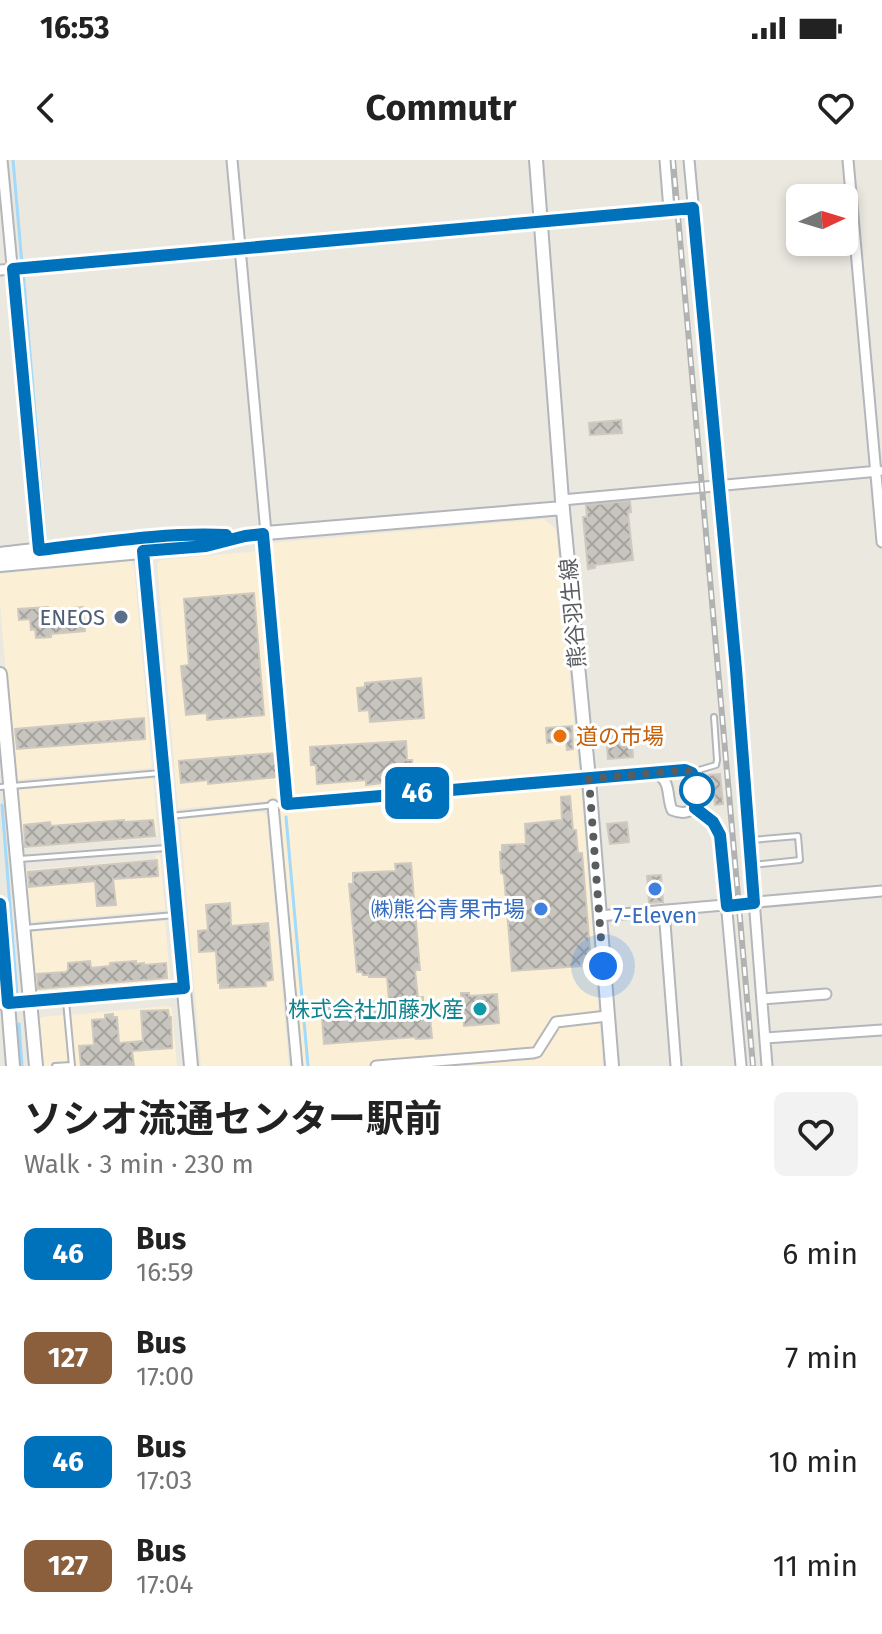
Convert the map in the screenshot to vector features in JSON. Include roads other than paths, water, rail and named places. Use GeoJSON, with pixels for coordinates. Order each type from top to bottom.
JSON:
{"type":"FeatureCollection","features":[{"type":"Feature","properties":{"kind":"street"},"geometry":{"type":"LineString","coordinates":[[2,160],[15,269],[39,550]]}},
{"type":"Feature","properties":{"kind":"street"},"geometry":{"type":"LineString","coordinates":[[232,160],[287,804],[685,770],[696,779],[698,801],[695,808],[688,813],[672,810],[667,784],[656,773]]}},
{"type":"Feature","properties":{"kind":"street","name":"熊谷羽生線"},"geometry":{"type":"LineString","coordinates":[[536,160],[612,1066]]}},
{"type":"Feature","properties":{"kind":"street"},"geometry":{"type":"LineString","coordinates":[[665,160],[669,210]]}},
{"type":"Feature","properties":{"kind":"street"},"geometry":{"type":"LineString","coordinates":[[689,160],[737,684],[767,1066]]}},
{"type":"Feature","properties":{"kind":"street"},"geometry":{"type":"LineString","coordinates":[[848,160],[879,471],[882,542]]}},
{"type":"Feature","properties":{"kind":"street"},"geometry":{"type":"LineString","coordinates":[[0,270],[693,208]]}},
{"type":"Feature","properties":{"kind":"street"},"geometry":{"type":"LineString","coordinates":[[0,554],[142,545],[206,546],[245,536],[718,485],[879,471]]}},
{"type":"Feature","properties":{"kind":"street"},"geometry":{"type":"LineString","coordinates":[[0,565],[142,545]]}},
{"type":"Feature","properties":{"kind":"street"},"geometry":{"type":"LineString","coordinates":[[142,545],[191,1066]]}},
{"type":"Feature","properties":{"kind":"street"},"geometry":{"type":"LineString","coordinates":[[0,674],[5,786],[17,859],[36,1066]]}},
{"type":"Feature","properties":{"kind":"street"},"geometry":{"type":"LineString","coordinates":[[273,805],[297,1066]]}},
{"type":"Feature","properties":{"kind":"street"},"geometry":{"type":"LineString","coordinates":[[695,808],[713,822],[720,835],[741,1066]]}},
{"type":"Feature","properties":{"kind":"street"},"geometry":{"type":"LineString","coordinates":[[599,916],[882,891]]}},
{"type":"Feature","properties":{"kind":"street"},"geometry":{"type":"LineString","coordinates":[[0,904],[4,1004],[13,1066]]}},
{"type":"Feature","properties":{"kind":"street"},"geometry":{"type":"LineString","coordinates":[[664,910],[676,1066]]}},
{"type":"Feature","properties":{"kind":"street"},"geometry":{"type":"LineString","coordinates":[[4,1004],[184,988]]}},
{"type":"Feature","properties":{"kind":"street"},"geometry":{"type":"LineString","coordinates":[[762,999],[826,994]]}},
{"type":"Feature","properties":{"kind":"street"},"geometry":{"type":"LineString","coordinates":[[376,1066],[533,1053],[537,1052],[556,1022],[607,1016]]}},
{"type":"Feature","properties":{"kind":"street"},"geometry":{"type":"LineString","coordinates":[[765,1038],[882,1030]]}},
{"type":"Feature","properties":{"kind":"lane"},"geometry":{"type":"LineString","coordinates":[[696,779],[699,770],[716,765],[714,717]]}},
{"type":"Feature","properties":{"kind":"lane"},"geometry":{"type":"LineString","coordinates":[[5,786],[164,773]]}},
{"type":"Feature","properties":{"kind":"lane"},"geometry":{"type":"LineString","coordinates":[[168,816],[287,804]]}},
{"type":"Feature","properties":{"kind":"lane"},"geometry":{"type":"LineString","coordinates":[[749,841],[798,836],[800,860],[750,865]]}},
{"type":"Feature","properties":{"kind":"lane"},"geometry":{"type":"LineString","coordinates":[[17,859],[171,847]]}},
{"type":"Feature","properties":{"kind":"lane"},"geometry":{"type":"LineString","coordinates":[[24,928],[177,914]]}},
{"type":"Feature","properties":{"kind":"lane"},"geometry":{"type":"LineString","coordinates":[[55,1066],[72,1065],[66,998]]}},
{"type":"Feature","properties":{"kind":"waterway"},"geometry":{"type":"LineString","coordinates":[[13,160],[22,264]]}},
{"type":"Feature","properties":{"kind":"waterway"},"geometry":{"type":"LineString","coordinates":[[23,271],[46,544]]}},
{"type":"Feature","properties":{"kind":"waterway"},"geometry":{"type":"LineString","coordinates":[[2,805],[17,995]]}},
{"type":"Feature","properties":{"kind":"waterway"},"geometry":{"type":"LineString","coordinates":[[286,817],[308,1066]]}},
{"type":"Feature","properties":{"kind":"waterway"},"geometry":{"type":"LineString","coordinates":[[19,1024],[22,1066]]}},
{"type":"Feature","properties":{"kind":"railway"},"geometry":{"type":"LineString","coordinates":[[673,160],[753,1066]]}},
{"type":"Feature","properties":{"kind":"place","name":"ENEOS"},"geometry":{"type":"Point","coordinates":[121,617]}},
{"type":"Feature","properties":{"kind":"place","name":"道の市場"},"geometry":{"type":"Point","coordinates":[560,736]}},
{"type":"Feature","properties":{"kind":"place","name":"7-Eleven"},"geometry":{"type":"Point","coordinates":[655,889]}},
{"type":"Feature","properties":{"kind":"place","name":"㈱熊谷青果市場"},"geometry":{"type":"Point","coordinates":[541,909]}},
{"type":"Feature","properties":{"kind":"place","name":"株式会社加藤水産"},"geometry":{"type":"Point","coordinates":[480,1009]}}]}
